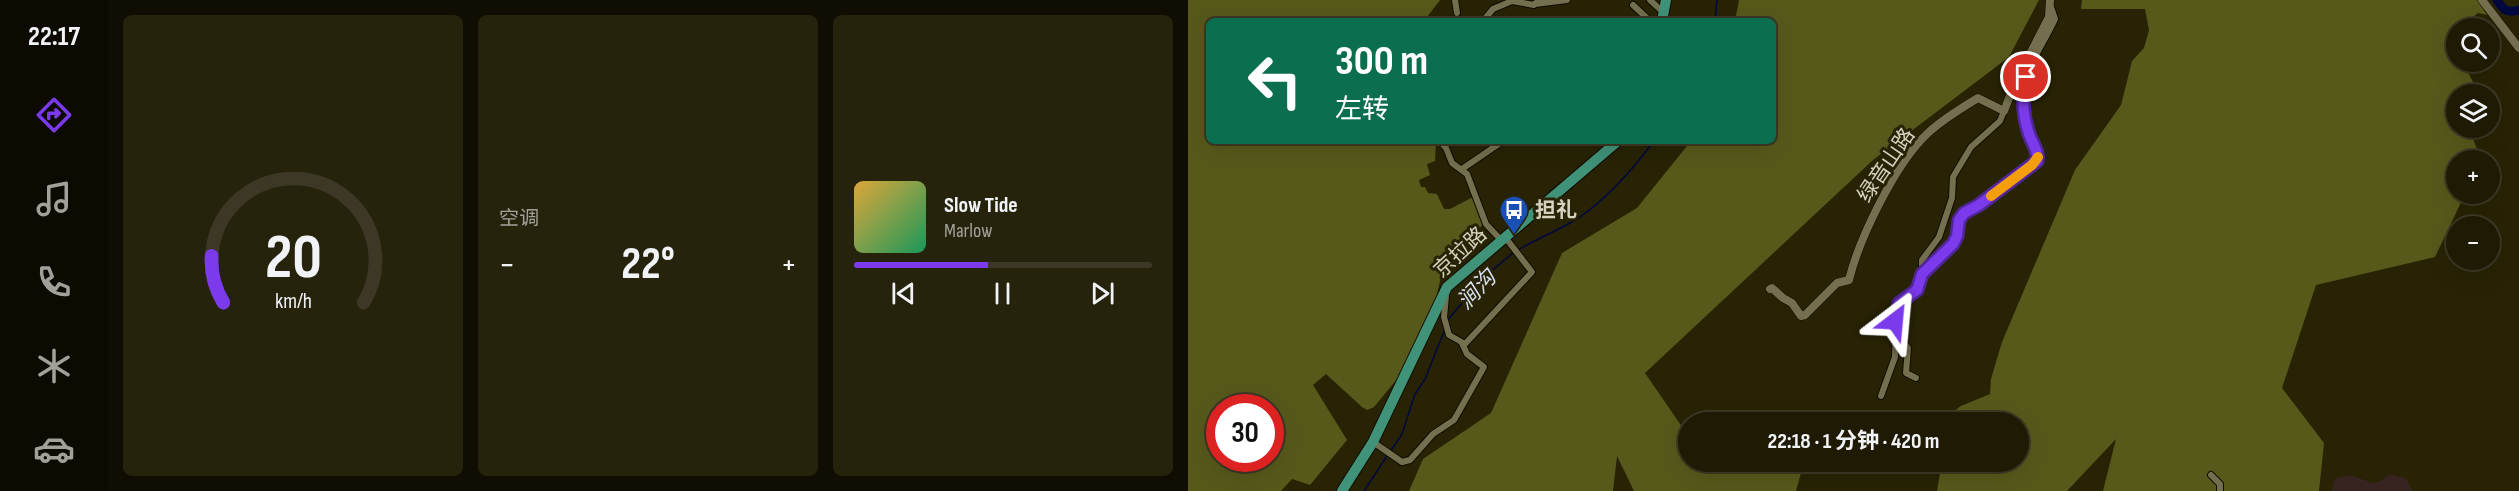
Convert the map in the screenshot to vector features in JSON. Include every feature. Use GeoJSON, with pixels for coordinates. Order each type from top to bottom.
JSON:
{"type":"FeatureCollection","features":[{"type":"Feature","properties":{"kind":"highway"},"geometry":{"type":"LineString","coordinates":[[1663,17],[1666,0]]}},
{"type":"Feature","properties":{"kind":"highway","name":"京拉路"},"geometry":{"type":"LineString","coordinates":[[1342,491],[1373,442],[1447,287],[1506,241],[1615,144]]}},
{"type":"Feature","properties":{"kind":"street"},"geometry":{"type":"LineString","coordinates":[[1455,0],[1457,13]]}},
{"type":"Feature","properties":{"kind":"street"},"geometry":{"type":"LineString","coordinates":[[1485,18],[1492,9],[1512,1],[1567,0]]}},
{"type":"Feature","properties":{"kind":"street"},"geometry":{"type":"LineString","coordinates":[[1650,0],[1663,17]]}},
{"type":"Feature","properties":{"kind":"street"},"geometry":{"type":"LineString","coordinates":[[2482,0],[2519,48]]}},
{"type":"Feature","properties":{"kind":"street"},"geometry":{"type":"LineString","coordinates":[[1881,396],[1895,357],[1896,307],[1917,290],[1922,274],[1922,260],[1939,237],[1953,198],[1953,177],[1971,147],[2000,121],[2015,83],[2049,17],[2051,4]]}},
{"type":"Feature","properties":{"kind":"street"},"geometry":{"type":"LineString","coordinates":[[1922,274],[1953,244],[1957,236],[1959,220],[1964,213],[1979,205],[2037,161],[2038,156],[2022,107],[2022,91],[2026,77],[2055,19],[2051,4]]}},
{"type":"Feature","properties":{"kind":"street"},"geometry":{"type":"LineString","coordinates":[[1633,5],[1647,18]]}},
{"type":"Feature","properties":{"kind":"street","name":"绿音山路"},"geometry":{"type":"LineString","coordinates":[[1770,289],[1772,288],[1792,303],[1797,313],[1805,315],[1837,283],[1849,280],[1866,228],[1905,160],[1926,135],[1945,119],[1978,98],[2004,111]]}},
{"type":"Feature","properties":{"kind":"street"},"geometry":{"type":"LineString","coordinates":[[1443,144],[1452,163],[1462,169],[1472,185],[1486,224],[1506,241],[1532,272],[1465,344],[1462,343]]}},
{"type":"Feature","properties":{"kind":"street"},"geometry":{"type":"LineString","coordinates":[[1462,169],[1499,144]]}},
{"type":"Feature","properties":{"kind":"street"},"geometry":{"type":"LineString","coordinates":[[1373,442],[1402,462],[1410,460],[1433,435],[1454,420],[1484,367],[1467,354],[1462,343],[1449,335],[1444,317],[1447,287]]}},
{"type":"Feature","properties":{"kind":"street"},"geometry":{"type":"LineString","coordinates":[[1896,333],[1908,348],[1905,373],[1916,378]]}},
{"type":"Feature","properties":{"kind":"street"},"geometry":{"type":"LineString","coordinates":[[2211,475],[2220,484],[2220,491]]}},
{"type":"Feature","properties":{"kind":"shaded area"},"geometry":{"type":"Polygon","coordinates":[[[1188,0],[1440,0],[1426,18],[1206,18],[1206,144],[1436,144],[1435,161],[1427,164],[1430,175],[1419,180],[1421,187],[1425,187],[1428,193],[1437,194],[1444,209],[1450,209],[1475,196],[1484,224],[1471,235],[1462,259],[1441,276],[1436,299],[1402,373],[1374,407],[1367,410],[1362,407],[1326,374],[1313,385],[1347,440],[1310,485],[1292,479],[1281,491],[1188,491],[1188,0]]]}},
{"type":"Feature","properties":{"kind":"shaded area"},"geometry":{"type":"Polygon","coordinates":[[[1739,0],[2039,0],[2009,57],[1873,160],[1645,373],[1678,421],[1678,472],[1801,472],[1796,491],[1634,491],[1617,456],[1613,491],[1409,491],[1423,459],[1491,413],[1562,253],[1637,208],[1689,144],[1776,144],[1776,18],[1736,18],[1739,0]]]}},
{"type":"Feature","properties":{"kind":"shaded area"},"geometry":{"type":"Polygon","coordinates":[[[2082,0],[2477,0],[2487,15],[2478,13],[2472,18],[2446,18],[2446,72],[2468,72],[2474,84],[2446,84],[2446,138],[2473,138],[2477,150],[2446,150],[2446,204],[2460,204],[2455,216],[2446,216],[2446,234],[2435,257],[2316,285],[2282,388],[2324,443],[2319,491],[2103,491],[2116,439],[2067,491],[1937,491],[1940,472],[2029,472],[2029,412],[1953,412],[1990,394],[1991,379],[2002,342],[2075,170],[2121,105],[2132,61],[2144,48],[2149,30],[2145,9],[2081,9],[2082,0]]]}},
{"type":"Feature","properties":{"kind":"shaded area"},"geometry":{"type":"Polygon","coordinates":[[[2389,474],[2406,478],[2412,491],[2332,491],[2335,478],[2350,475],[2373,483],[2381,481],[2389,474]]]}},
{"type":"Feature","properties":{"kind":"waterway","name":"涧沟"},"geometry":{"type":"LineString","coordinates":[[1715,18],[1717,0]]}},
{"type":"Feature","properties":{"kind":"waterway"},"geometry":{"type":"LineString","coordinates":[[2497,0],[2506,10],[2519,10]]}},
{"type":"Feature","properties":{"kind":"waterway","name":"涧沟"},"geometry":{"type":"LineString","coordinates":[[1518,250],[1572,222],[1591,209],[1620,182],[1652,144]]}},
{"type":"Feature","properties":{"kind":"waterway","name":"涧沟"},"geometry":{"type":"LineString","coordinates":[[1447,321],[1482,279],[1514,252]]}},
{"type":"Feature","properties":{"kind":"waterway","name":"涧沟"},"geometry":{"type":"LineString","coordinates":[[1390,452],[1402,434],[1415,394],[1425,379],[1445,329]]}},
{"type":"Feature","properties":{"kind":"waterway","name":"涧沟"},"geometry":{"type":"LineString","coordinates":[[1364,491],[1387,456]]}},
{"type":"Feature","properties":{"kind":"slow traffic"},"geometry":{"type":"LineString","coordinates":[[1991,196],[2037,161],[2038,157]]}},
{"type":"Feature","properties":{"kind":"place","name":"担礼"},"geometry":{"type":"Point","coordinates":[1514,236]}},
{"type":"Feature","properties":{"kind":"route"},"geometry":{"type":"LineString","coordinates":[[1895,321],[1896,307],[1899,303],[1917,290],[1922,274],[1953,244],[1957,236],[1959,220],[1964,213],[1979,205],[2037,161],[2038,156],[2022,107],[2022,91],[2026,77]]}}]}
